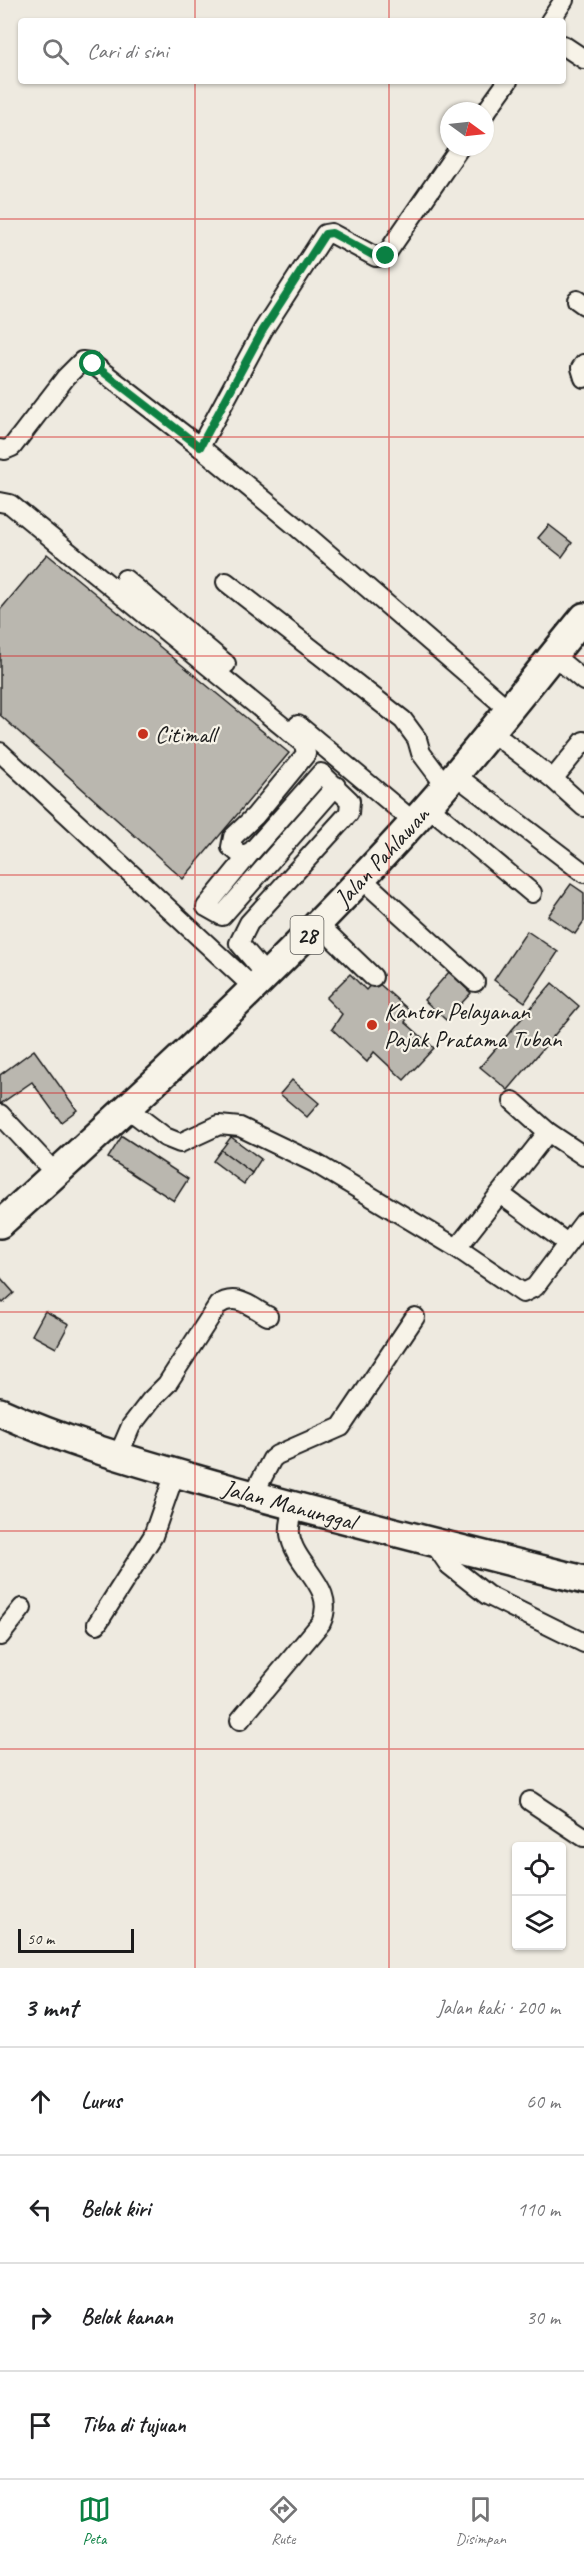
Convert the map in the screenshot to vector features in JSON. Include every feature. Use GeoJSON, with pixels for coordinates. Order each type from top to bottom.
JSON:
{"type":"FeatureCollection","features":[{"type":"Feature","properties":{"kind":"highway","name":"Jalan Pahlawan"},"geometry":{"type":"LineString","coordinates":[[0,1224],[127,1108],[318,924],[421,814],[584,617]]}},
{"type":"Feature","properties":{"kind":"highway","name":"Jalan Manunggal"},"geometry":{"type":"LineString","coordinates":[[0,1412],[50,1434],[175,1473],[584,1580]]}},
{"type":"Feature","properties":{"kind":"street"},"geometry":{"type":"LineString","coordinates":[[552,18],[564,0]]}},
{"type":"Feature","properties":{"kind":"street"},"geometry":{"type":"LineString","coordinates":[[566,47],[584,59]]}},
{"type":"Feature","properties":{"kind":"street"},"geometry":{"type":"LineString","coordinates":[[493,102],[506,84]]}},
{"type":"Feature","properties":{"kind":"street"},"geometry":{"type":"LineString","coordinates":[[200,447],[263,330],[325,234],[332,233],[376,257],[386,256],[454,156]]}},
{"type":"Feature","properties":{"kind":"street"},"geometry":{"type":"LineString","coordinates":[[0,449],[5,450],[12,447],[19,440],[66,377],[82,361],[93,364],[200,447],[297,527],[508,709]]}},
{"type":"Feature","properties":{"kind":"street"},"geometry":{"type":"LineString","coordinates":[[584,364],[581,368],[584,378]]}},
{"type":"Feature","properties":{"kind":"street"},"geometry":{"type":"LineString","coordinates":[[0,502],[10,504],[304,744],[421,814],[532,894]]}},
{"type":"Feature","properties":{"kind":"street"},"geometry":{"type":"LineString","coordinates":[[124,579],[313,748]]}},
{"type":"Feature","properties":{"kind":"street"},"geometry":{"type":"LineString","coordinates":[[226,582],[403,720],[417,739],[421,753],[450,779],[584,873]]}},
{"type":"Feature","properties":{"kind":"street"},"geometry":{"type":"LineString","coordinates":[[553,655],[584,681]]}},
{"type":"Feature","properties":{"kind":"street"},"geometry":{"type":"LineString","coordinates":[[490,731],[553,779],[584,807]]}},
{"type":"Feature","properties":{"kind":"street"},"geometry":{"type":"LineString","coordinates":[[553,779],[584,741]]}},
{"type":"Feature","properties":{"kind":"street"},"geometry":{"type":"LineString","coordinates":[[250,852],[241,855],[237,853],[231,847],[233,837],[255,816],[313,748]]}},
{"type":"Feature","properties":{"kind":"street"},"geometry":{"type":"LineString","coordinates":[[0,752],[260,982]]}},
{"type":"Feature","properties":{"kind":"street"},"geometry":{"type":"LineString","coordinates":[[260,982],[239,943],[249,923],[349,813],[350,801],[336,786],[321,773],[250,852],[206,907],[222,916],[336,786]]}},
{"type":"Feature","properties":{"kind":"street"},"geometry":{"type":"LineString","coordinates":[[361,878],[475,982]]}},
{"type":"Feature","properties":{"kind":"street"},"geometry":{"type":"LineString","coordinates":[[318,924],[374,977]]}},
{"type":"Feature","properties":{"kind":"street"},"geometry":{"type":"LineString","coordinates":[[513,1101],[548,1132],[584,1156]]}},
{"type":"Feature","properties":{"kind":"street"},"geometry":{"type":"LineString","coordinates":[[127,1108],[165,1137],[180,1143],[219,1125],[240,1127],[315,1163],[458,1248],[523,1293],[535,1287],[584,1222]]}},
{"type":"Feature","properties":{"kind":"street"},"geometry":{"type":"LineString","coordinates":[[0,1114],[56,1174]]}},
{"type":"Feature","properties":{"kind":"street"},"geometry":{"type":"LineString","coordinates":[[458,1248],[548,1132]]}},
{"type":"Feature","properties":{"kind":"street"},"geometry":{"type":"LineString","coordinates":[[500,1194],[567,1243]]}},
{"type":"Feature","properties":{"kind":"street"},"geometry":{"type":"LineString","coordinates":[[118,1456],[131,1426],[177,1370],[218,1305],[226,1299],[236,1298],[268,1316]]}},
{"type":"Feature","properties":{"kind":"street"},"geometry":{"type":"LineString","coordinates":[[253,1495],[272,1459],[277,1455],[341,1426],[415,1317]]}},
{"type":"Feature","properties":{"kind":"street"},"geometry":{"type":"LineString","coordinates":[[97,1624],[153,1536],[175,1473]]}},
{"type":"Feature","properties":{"kind":"street"},"geometry":{"type":"LineString","coordinates":[[240,1720],[326,1614],[325,1598],[290,1537],[291,1520],[296,1506]]}},
{"type":"Feature","properties":{"kind":"street"},"geometry":{"type":"LineString","coordinates":[[433,1542],[449,1565],[487,1595],[584,1643]]}},
{"type":"Feature","properties":{"kind":"street"},"geometry":{"type":"LineString","coordinates":[[0,1636],[22,1608]]}},
{"type":"Feature","properties":{"kind":"street"},"geometry":{"type":"LineString","coordinates":[[531,1801],[584,1837]]}},
{"type":"Feature","properties":{"kind":"building"},"geometry":{"type":"Polygon","coordinates":[[[549,525],[572,543],[562,557],[538,538],[549,525]]]}},
{"type":"Feature","properties":{"kind":"building","name":"Citimall"},"geometry":{"type":"Polygon","coordinates":[[[47,554],[289,753],[183,879],[0,715],[0,610],[47,554]]]}},
{"type":"Feature","properties":{"kind":"building"},"geometry":{"type":"Polygon","coordinates":[[[571,884],[584,893],[584,921],[575,934],[548,916],[571,884]]]}},
{"type":"Feature","properties":{"kind":"building"},"geometry":{"type":"Polygon","coordinates":[[[527,931],[558,952],[525,1002],[494,980],[527,931]]]}},
{"type":"Feature","properties":{"kind":"building"},"geometry":{"type":"Polygon","coordinates":[[[449,972],[471,993],[446,1020],[424,1000],[449,972]]]}},
{"type":"Feature","properties":{"kind":"building","name":"Kantor Pelayanan Pajak Pratama Tuban"},"geometry":{"type":"Polygon","coordinates":[[[350,974],[366,990],[375,980],[411,1012],[405,1022],[434,1048],[404,1080],[374,1052],[367,1062],[332,1029],[342,1014],[326,998],[350,974]]]}},
{"type":"Feature","properties":{"kind":"building"},"geometry":{"type":"Polygon","coordinates":[[[552,983],[579,1006],[508,1090],[480,1067],[552,983]]]}},
{"type":"Feature","properties":{"kind":"building"},"geometry":{"type":"Polygon","coordinates":[[[34,1050],[77,1110],[61,1122],[32,1082],[0,1104],[0,1075],[34,1050]]]}},
{"type":"Feature","properties":{"kind":"building"},"geometry":{"type":"Polygon","coordinates":[[[292,1080],[319,1103],[307,1117],[280,1094],[292,1080]]]}},
{"type":"Feature","properties":{"kind":"building"},"geometry":{"type":"Polygon","coordinates":[[[122,1136],[188,1179],[174,1201],[108,1158],[122,1136]]]}},
{"type":"Feature","properties":{"kind":"building"},"geometry":{"type":"Polygon","coordinates":[[[231,1137],[261,1159],[252,1173],[221,1150],[231,1137]]]}},
{"type":"Feature","properties":{"kind":"building"},"geometry":{"type":"Polygon","coordinates":[[[221,1150],[252,1173],[244,1184],[213,1161],[221,1150]]]}},
{"type":"Feature","properties":{"kind":"building"},"geometry":{"type":"Polygon","coordinates":[[[0,1277],[14,1293],[3,1303],[0,1300],[0,1277]]]}},
{"type":"Feature","properties":{"kind":"building"},"geometry":{"type":"Polygon","coordinates":[[[45,1311],[69,1324],[56,1348],[32,1335],[45,1311]]]}},
{"type":"Feature","properties":{"kind":"place","name":"Citimall"},"geometry":{"type":"Point","coordinates":[143,734]}},
{"type":"Feature","properties":{"kind":"place","name":"Kantor Pelayanan Pajak Pratama Tuban"},"geometry":{"type":"Point","coordinates":[372,1025]}},
{"type":"Feature","properties":{"kind":"route"},"geometry":{"type":"LineString","coordinates":[[93,364],[200,447],[263,330],[325,234],[332,233],[376,257],[386,256]]}}]}
